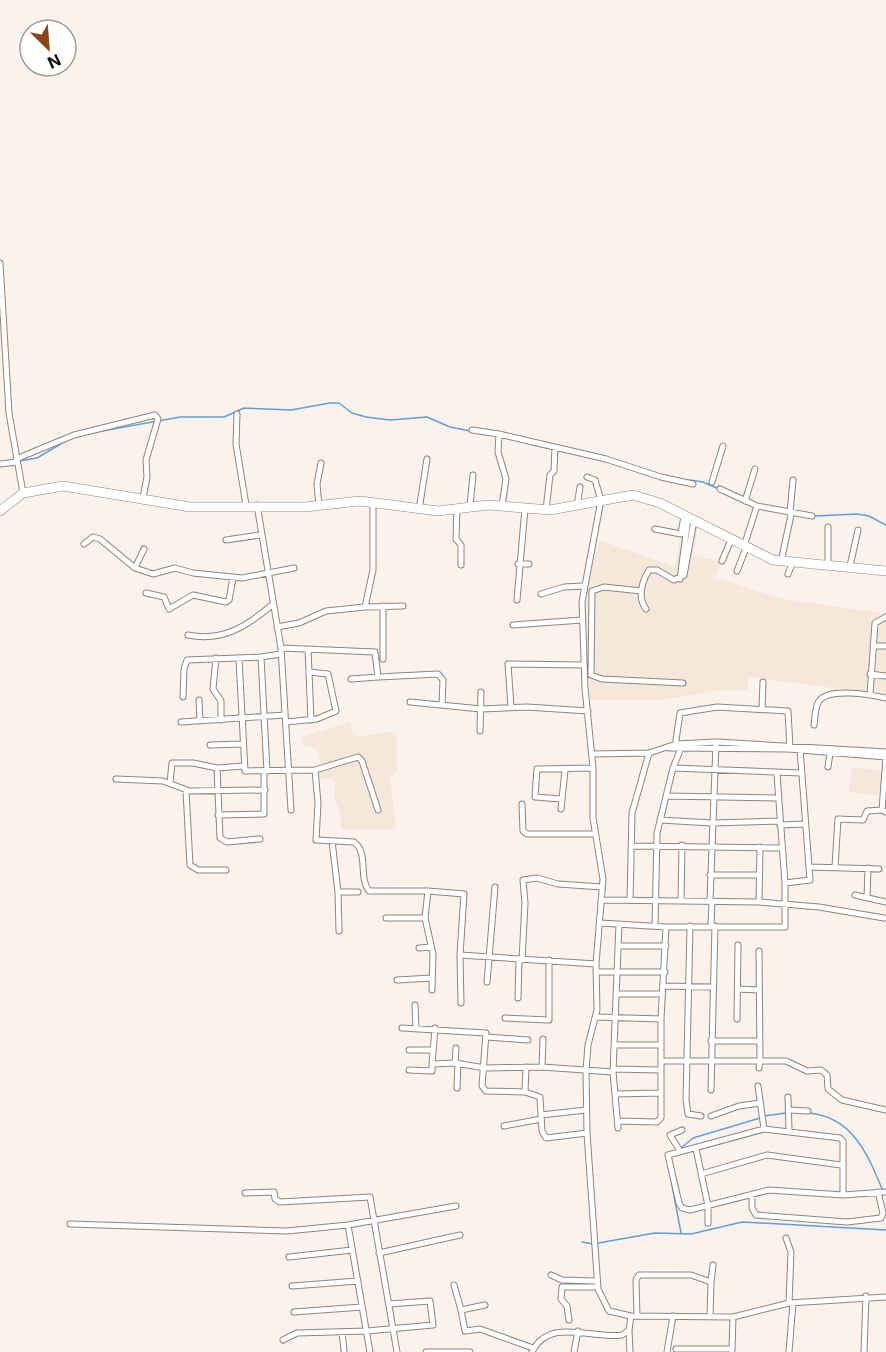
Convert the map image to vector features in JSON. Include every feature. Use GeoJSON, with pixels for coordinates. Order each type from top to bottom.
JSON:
{"type":"FeatureCollection","features":[{"type":"Feature","properties":{"kind":"main road"},"geometry":{"type":"LineString","coordinates":[[0,511],[23,493],[55,486],[76,486],[190,507],[319,506],[360,501],[419,510],[470,506],[546,510],[601,500],[641,496],[689,522],[781,562],[886,570]]}},
{"type":"Feature","properties":{"kind":"street"},"geometry":{"type":"LineString","coordinates":[[0,263],[9,407],[23,493]]}},
{"type":"Feature","properties":{"kind":"street"},"geometry":{"type":"LineString","coordinates":[[237,414],[236,444],[260,535],[281,651],[291,810]]}},
{"type":"Feature","properties":{"kind":"street"},"geometry":{"type":"LineString","coordinates":[[0,464],[17,461],[74,435],[155,415],[158,419],[146,460],[147,477],[143,498]]}},
{"type":"Feature","properties":{"kind":"street"},"geometry":{"type":"LineString","coordinates":[[472,430],[621,463],[661,477],[693,484]]}},
{"type":"Feature","properties":{"kind":"street"},"geometry":{"type":"LineString","coordinates":[[499,436],[500,460],[506,479],[502,506]]}},
{"type":"Feature","properties":{"kind":"street"},"geometry":{"type":"LineString","coordinates":[[712,483],[723,446]]}},
{"type":"Feature","properties":{"kind":"street"},"geometry":{"type":"LineString","coordinates":[[546,510],[550,475],[554,471],[554,449]]}},
{"type":"Feature","properties":{"kind":"street"},"geometry":{"type":"LineString","coordinates":[[419,510],[427,459]]}},
{"type":"Feature","properties":{"kind":"street"},"geometry":{"type":"LineString","coordinates":[[319,506],[317,484],[321,463]]}},
{"type":"Feature","properties":{"kind":"street"},"geometry":{"type":"LineString","coordinates":[[745,501],[754,469]]}},
{"type":"Feature","properties":{"kind":"street"},"geometry":{"type":"LineString","coordinates":[[470,506],[473,475]]}},
{"type":"Feature","properties":{"kind":"street"},"geometry":{"type":"LineString","coordinates":[[587,477],[595,480],[601,500],[591,559],[583,585],[582,620],[593,768],[594,834],[602,871],[602,900],[596,964],[597,1017],[589,1038],[586,1071],[587,1133],[596,1284],[609,1311],[634,1316],[734,1317],[791,1303],[866,1296],[886,1297]]}},
{"type":"Feature","properties":{"kind":"street"},"geometry":{"type":"LineString","coordinates":[[781,562],[794,480]]}},
{"type":"Feature","properties":{"kind":"street"},"geometry":{"type":"LineString","coordinates":[[577,506],[580,487]]}},
{"type":"Feature","properties":{"kind":"street"},"geometry":{"type":"LineString","coordinates":[[720,489],[757,507],[812,516]]}},
{"type":"Feature","properties":{"kind":"street"},"geometry":{"type":"LineString","coordinates":[[365,607],[373,570],[373,503]]}},
{"type":"Feature","properties":{"kind":"street"},"geometry":{"type":"LineString","coordinates":[[736,572],[757,507]]}},
{"type":"Feature","properties":{"kind":"street"},"geometry":{"type":"LineString","coordinates":[[457,508],[456,539],[461,545],[461,565]]}},
{"type":"Feature","properties":{"kind":"street"},"geometry":{"type":"LineString","coordinates":[[517,600],[518,564],[525,508]]}},
{"type":"Feature","properties":{"kind":"street"},"geometry":{"type":"LineString","coordinates":[[655,530],[681,534],[689,522]]}},
{"type":"Feature","properties":{"kind":"street"},"geometry":{"type":"LineString","coordinates":[[646,609],[642,602],[641,591],[647,573],[652,569],[674,580],[681,576],[689,522]]}},
{"type":"Feature","properties":{"kind":"street"},"geometry":{"type":"LineString","coordinates":[[828,527],[828,566]]}},
{"type":"Feature","properties":{"kind":"street"},"geometry":{"type":"LineString","coordinates":[[850,566],[858,531]]}},
{"type":"Feature","properties":{"kind":"street"},"geometry":{"type":"LineString","coordinates":[[226,540],[260,535]]}},
{"type":"Feature","properties":{"kind":"street"},"geometry":{"type":"LineString","coordinates":[[84,544],[93,537],[100,539],[135,568],[153,574],[175,568],[233,578],[267,575],[294,568]]}},
{"type":"Feature","properties":{"kind":"street"},"geometry":{"type":"LineString","coordinates":[[722,561],[732,540]]}},
{"type":"Feature","properties":{"kind":"street"},"geometry":{"type":"LineString","coordinates":[[135,568],[144,549]]}},
{"type":"Feature","properties":{"kind":"street"},"geometry":{"type":"LineString","coordinates":[[518,564],[529,564]]}},
{"type":"Feature","properties":{"kind":"street"},"geometry":{"type":"LineString","coordinates":[[788,574],[792,564]]}},
{"type":"Feature","properties":{"kind":"street"},"geometry":{"type":"LineString","coordinates":[[146,593],[164,597],[166,608],[170,609],[193,595],[226,602],[229,600],[233,578]]}},
{"type":"Feature","properties":{"kind":"street"},"geometry":{"type":"LineString","coordinates":[[541,594],[564,587],[583,585]]}},
{"type":"Feature","properties":{"kind":"street"},"geometry":{"type":"LineString","coordinates":[[641,591],[604,587],[592,591],[591,675],[602,679],[683,683]]}},
{"type":"Feature","properties":{"kind":"street"},"geometry":{"type":"LineString","coordinates":[[188,635],[214,636],[239,630],[272,604]]}},
{"type":"Feature","properties":{"kind":"street"},"geometry":{"type":"LineString","coordinates":[[383,606],[383,658]]}},
{"type":"Feature","properties":{"kind":"street"},"geometry":{"type":"LineString","coordinates":[[277,627],[299,623],[326,611],[403,606]]}},
{"type":"Feature","properties":{"kind":"street"},"geometry":{"type":"LineString","coordinates":[[870,694],[876,621],[886,617]]}},
{"type":"Feature","properties":{"kind":"street"},"geometry":{"type":"LineString","coordinates":[[513,625],[582,620]]}},
{"type":"Feature","properties":{"kind":"street"},"geometry":{"type":"LineString","coordinates":[[873,646],[886,646]]}},
{"type":"Feature","properties":{"kind":"street"},"geometry":{"type":"LineString","coordinates":[[308,649],[311,720]]}},
{"type":"Feature","properties":{"kind":"street"},"geometry":{"type":"LineString","coordinates":[[183,697],[186,661],[197,658],[239,659],[261,657],[281,651],[308,649],[375,652],[378,677]]}},
{"type":"Feature","properties":{"kind":"street"},"geometry":{"type":"LineString","coordinates":[[218,815],[264,814],[264,716],[261,657]]}},
{"type":"Feature","properties":{"kind":"street"},"geometry":{"type":"LineString","coordinates":[[216,658],[213,689],[221,701],[221,720]]}},
{"type":"Feature","properties":{"kind":"street"},"geometry":{"type":"LineString","coordinates":[[239,659],[246,772],[315,770],[355,757],[360,758],[378,810]]}},
{"type":"Feature","properties":{"kind":"street"},"geometry":{"type":"LineString","coordinates":[[512,707],[508,664],[584,665]]}},
{"type":"Feature","properties":{"kind":"street"},"geometry":{"type":"LineString","coordinates":[[286,722],[311,720],[336,710],[328,674],[310,672]]}},
{"type":"Feature","properties":{"kind":"street"},"geometry":{"type":"LineString","coordinates":[[351,679],[438,674],[443,680],[442,705]]}},
{"type":"Feature","properties":{"kind":"street"},"geometry":{"type":"LineString","coordinates":[[870,674],[886,676]]}},
{"type":"Feature","properties":{"kind":"street"},"geometry":{"type":"LineString","coordinates":[[762,708],[763,682]]}},
{"type":"Feature","properties":{"kind":"street"},"geometry":{"type":"LineString","coordinates":[[480,731],[481,692]]}},
{"type":"Feature","properties":{"kind":"street"},"geometry":{"type":"LineString","coordinates":[[814,724],[822,698],[840,694],[870,694],[886,698]]}},
{"type":"Feature","properties":{"kind":"street"},"geometry":{"type":"LineString","coordinates":[[199,700],[200,721]]}},
{"type":"Feature","properties":{"kind":"street"},"geometry":{"type":"LineString","coordinates":[[410,702],[481,709],[512,707],[588,711]]}},
{"type":"Feature","properties":{"kind":"street"},"geometry":{"type":"LineString","coordinates":[[655,926],[656,846],[673,768],[680,712],[717,707],[762,708],[790,712],[790,747]]}},
{"type":"Feature","properties":{"kind":"street"},"geometry":{"type":"LineString","coordinates":[[181,722],[285,715]]}},
{"type":"Feature","properties":{"kind":"street"},"geometry":{"type":"LineString","coordinates":[[210,745],[243,744]]}},
{"type":"Feature","properties":{"kind":"street"},"geometry":{"type":"LineString","coordinates":[[592,754],[649,753],[676,747],[716,744],[790,747],[830,753],[886,752]]}},
{"type":"Feature","properties":{"kind":"street"},"geometry":{"type":"LineString","coordinates":[[711,1090],[713,926],[710,874],[716,744]]}},
{"type":"Feature","properties":{"kind":"street"},"geometry":{"type":"LineString","coordinates":[[800,749],[886,757],[884,811],[867,811],[863,820],[838,819],[835,867]]}},
{"type":"Feature","properties":{"kind":"street"},"geometry":{"type":"LineString","coordinates":[[785,883],[810,881],[800,749]]}},
{"type":"Feature","properties":{"kind":"street"},"geometry":{"type":"LineString","coordinates":[[630,900],[632,813],[649,753]]}},
{"type":"Feature","properties":{"kind":"street"},"geometry":{"type":"LineString","coordinates":[[828,767],[830,753]]}},
{"type":"Feature","properties":{"kind":"street"},"geometry":{"type":"LineString","coordinates":[[170,783],[172,763],[193,763],[217,768],[244,766]]}},
{"type":"Feature","properties":{"kind":"street"},"geometry":{"type":"LineString","coordinates":[[217,768],[218,815],[222,841],[260,839]]}},
{"type":"Feature","properties":{"kind":"street"},"geometry":{"type":"LineString","coordinates":[[561,799],[535,797],[536,770],[593,768]]}},
{"type":"Feature","properties":{"kind":"street"},"geometry":{"type":"LineString","coordinates":[[673,768],[777,774],[801,773]]}},
{"type":"Feature","properties":{"kind":"street"},"geometry":{"type":"LineString","coordinates":[[315,770],[318,802],[315,838],[358,844],[362,854],[364,882],[369,891],[428,891],[464,894],[460,1003]]}},
{"type":"Feature","properties":{"kind":"street"},"geometry":{"type":"LineString","coordinates":[[561,809],[565,770]]}},
{"type":"Feature","properties":{"kind":"street"},"geometry":{"type":"LineString","coordinates":[[600,923],[666,927],[785,927],[785,883],[777,774]]}},
{"type":"Feature","properties":{"kind":"street"},"geometry":{"type":"LineString","coordinates":[[116,779],[170,783],[187,790],[217,792],[265,790]]}},
{"type":"Feature","properties":{"kind":"street"},"geometry":{"type":"LineString","coordinates":[[187,790],[190,866],[198,870],[226,870]]}},
{"type":"Feature","properties":{"kind":"street"},"geometry":{"type":"LineString","coordinates":[[666,796],[778,798]]}},
{"type":"Feature","properties":{"kind":"street"},"geometry":{"type":"LineString","coordinates":[[522,804],[526,834],[594,834]]}},
{"type":"Feature","properties":{"kind":"street"},"geometry":{"type":"LineString","coordinates":[[660,820],[806,824]]}},
{"type":"Feature","properties":{"kind":"street"},"geometry":{"type":"LineString","coordinates":[[332,841],[338,892],[339,931]]}},
{"type":"Feature","properties":{"kind":"street"},"geometry":{"type":"LineString","coordinates":[[681,901],[682,845]]}},
{"type":"Feature","properties":{"kind":"street"},"geometry":{"type":"LineString","coordinates":[[633,846],[782,848]]}},
{"type":"Feature","properties":{"kind":"street"},"geometry":{"type":"LineString","coordinates":[[759,902],[760,848]]}},
{"type":"Feature","properties":{"kind":"street"},"geometry":{"type":"LineString","coordinates":[[810,867],[879,869]]}},
{"type":"Feature","properties":{"kind":"street"},"geometry":{"type":"LineString","coordinates":[[867,898],[868,868]]}},
{"type":"Feature","properties":{"kind":"street"},"geometry":{"type":"LineString","coordinates":[[710,874],[759,875]]}},
{"type":"Feature","properties":{"kind":"street"},"geometry":{"type":"LineString","coordinates":[[518,998],[525,903],[523,880],[537,878],[558,884],[602,887]]}},
{"type":"Feature","properties":{"kind":"street"},"geometry":{"type":"LineString","coordinates":[[487,982],[495,887]]}},
{"type":"Feature","properties":{"kind":"street"},"geometry":{"type":"LineString","coordinates":[[428,891],[425,918],[433,954],[432,990]]}},
{"type":"Feature","properties":{"kind":"street"},"geometry":{"type":"LineString","coordinates":[[338,892],[358,892]]}},
{"type":"Feature","properties":{"kind":"street"},"geometry":{"type":"LineString","coordinates":[[855,895],[886,902]]}},
{"type":"Feature","properties":{"kind":"street"},"geometry":{"type":"LineString","coordinates":[[602,900],[759,902],[819,907],[884,918]]}},
{"type":"Feature","properties":{"kind":"street"},"geometry":{"type":"LineString","coordinates":[[386,918],[425,918]]}},
{"type":"Feature","properties":{"kind":"street"},"geometry":{"type":"LineString","coordinates":[[619,924],[613,1071],[618,1125],[660,1120],[661,1019],[666,927]]}},
{"type":"Feature","properties":{"kind":"street"},"geometry":{"type":"LineString","coordinates":[[690,926],[686,1062],[687,1113],[701,1116]]}},
{"type":"Feature","properties":{"kind":"street"},"geometry":{"type":"LineString","coordinates":[[618,946],[666,945]]}},
{"type":"Feature","properties":{"kind":"street"},"geometry":{"type":"LineString","coordinates":[[737,1019],[738,945]]}},
{"type":"Feature","properties":{"kind":"street"},"geometry":{"type":"LineString","coordinates":[[419,948],[430,947]]}},
{"type":"Feature","properties":{"kind":"street"},"geometry":{"type":"LineString","coordinates":[[759,951],[759,1068]]}},
{"type":"Feature","properties":{"kind":"street"},"geometry":{"type":"LineString","coordinates":[[460,955],[596,964]]}},
{"type":"Feature","properties":{"kind":"street"},"geometry":{"type":"LineString","coordinates":[[505,1018],[549,1020],[549,960]]}},
{"type":"Feature","properties":{"kind":"street"},"geometry":{"type":"LineString","coordinates":[[596,972],[665,972]]}},
{"type":"Feature","properties":{"kind":"street"},"geometry":{"type":"LineString","coordinates":[[397,980],[432,978]]}},
{"type":"Feature","properties":{"kind":"street"},"geometry":{"type":"LineString","coordinates":[[663,986],[712,987]]}},
{"type":"Feature","properties":{"kind":"street"},"geometry":{"type":"LineString","coordinates":[[738,989],[759,990]]}},
{"type":"Feature","properties":{"kind":"street"},"geometry":{"type":"LineString","coordinates":[[617,994],[662,994]]}},
{"type":"Feature","properties":{"kind":"street"},"geometry":{"type":"LineString","coordinates":[[415,1005],[416,1028]]}},
{"type":"Feature","properties":{"kind":"street"},"geometry":{"type":"LineString","coordinates":[[597,1017],[661,1019]]}},
{"type":"Feature","properties":{"kind":"street"},"geometry":{"type":"LineString","coordinates":[[402,1028],[480,1030],[486,1033],[482,1086],[486,1090],[525,1092],[539,1096],[543,1136],[547,1139],[587,1133]]}},
{"type":"Feature","properties":{"kind":"street"},"geometry":{"type":"LineString","coordinates":[[409,1070],[431,1071],[435,1028]]}},
{"type":"Feature","properties":{"kind":"street"},"geometry":{"type":"LineString","coordinates":[[487,1037],[528,1040]]}},
{"type":"Feature","properties":{"kind":"street"},"geometry":{"type":"LineString","coordinates":[[542,1067],[543,1039]]}},
{"type":"Feature","properties":{"kind":"street"},"geometry":{"type":"LineString","coordinates":[[711,1041],[759,1041]]}},
{"type":"Feature","properties":{"kind":"street"},"geometry":{"type":"LineString","coordinates":[[614,1045],[661,1045]]}},
{"type":"Feature","properties":{"kind":"street"},"geometry":{"type":"LineString","coordinates":[[456,1048],[457,1088]]}},
{"type":"Feature","properties":{"kind":"street"},"geometry":{"type":"LineString","coordinates":[[409,1050],[432,1050]]}},
{"type":"Feature","properties":{"kind":"street"},"geometry":{"type":"LineString","coordinates":[[661,1061],[786,1061],[807,1071],[821,1070],[827,1075],[828,1089],[842,1100],[886,1110]]}},
{"type":"Feature","properties":{"kind":"street"},"geometry":{"type":"LineString","coordinates":[[432,1064],[457,1063],[485,1068],[542,1067],[586,1071],[660,1070]]}},
{"type":"Feature","properties":{"kind":"street"},"geometry":{"type":"LineString","coordinates":[[525,1092],[526,1067]]}},
{"type":"Feature","properties":{"kind":"street"},"geometry":{"type":"LineString","coordinates":[[758,1086],[764,1129]]}},
{"type":"Feature","properties":{"kind":"street"},"geometry":{"type":"LineString","coordinates":[[615,1094],[661,1093]]}},
{"type":"Feature","properties":{"kind":"street"},"geometry":{"type":"LineString","coordinates":[[788,1097],[789,1130]]}},
{"type":"Feature","properties":{"kind":"street"},"geometry":{"type":"LineString","coordinates":[[711,1116],[739,1106],[760,1103]]}},
{"type":"Feature","properties":{"kind":"street"},"geometry":{"type":"LineString","coordinates":[[504,1126],[586,1110]]}},
{"type":"Feature","properties":{"kind":"street"},"geometry":{"type":"LineString","coordinates":[[789,1112],[808,1111]]}},
{"type":"Feature","properties":{"kind":"street"},"geometry":{"type":"LineString","coordinates":[[752,1194],[755,1214],[846,1222],[881,1218],[883,1213],[882,1192],[843,1195],[778,1189],[752,1194],[690,1210],[682,1208],[668,1157],[680,1149],[696,1149],[764,1129],[789,1130],[842,1139],[843,1195]]}},
{"type":"Feature","properties":{"kind":"street"},"geometry":{"type":"LineString","coordinates":[[680,1149],[670,1135],[682,1130]]}},
{"type":"Feature","properties":{"kind":"street"},"geometry":{"type":"LineString","coordinates":[[696,1149],[708,1206],[708,1223]]}},
{"type":"Feature","properties":{"kind":"street"},"geometry":{"type":"LineString","coordinates":[[701,1174],[767,1155],[841,1165]]}},
{"type":"Feature","properties":{"kind":"street"},"geometry":{"type":"LineString","coordinates":[[245,1192],[274,1192],[275,1199],[280,1202],[369,1196],[397,1352]]}},
{"type":"Feature","properties":{"kind":"street"},"geometry":{"type":"LineString","coordinates":[[70,1224],[157,1228],[223,1227],[275,1232],[348,1225],[456,1206]]}},
{"type":"Feature","properties":{"kind":"street"},"geometry":{"type":"LineString","coordinates":[[348,1225],[370,1352]]}},
{"type":"Feature","properties":{"kind":"street"},"geometry":{"type":"LineString","coordinates":[[379,1253],[460,1235]]}},
{"type":"Feature","properties":{"kind":"street"},"geometry":{"type":"LineString","coordinates":[[786,1238],[791,1252],[789,1352]]}},
{"type":"Feature","properties":{"kind":"street"},"geometry":{"type":"LineString","coordinates":[[289,1257],[352,1250]]}},
{"type":"Feature","properties":{"kind":"street"},"geometry":{"type":"LineString","coordinates":[[710,1316],[713,1265]]}},
{"type":"Feature","properties":{"kind":"street"},"geometry":{"type":"LineString","coordinates":[[551,1275],[562,1280],[596,1284]]}},
{"type":"Feature","properties":{"kind":"street"},"geometry":{"type":"LineString","coordinates":[[630,1352],[629,1330],[634,1316],[638,1276],[691,1275],[711,1282]]}},
{"type":"Feature","properties":{"kind":"street"},"geometry":{"type":"LineString","coordinates":[[292,1286],[358,1281]]}},
{"type":"Feature","properties":{"kind":"street"},"geometry":{"type":"LineString","coordinates":[[569,1320],[567,1306],[561,1299],[562,1287],[596,1284]]}},
{"type":"Feature","properties":{"kind":"street"},"geometry":{"type":"LineString","coordinates":[[454,1285],[465,1331],[480,1329],[532,1350],[551,1334],[578,1331],[619,1336],[629,1330]]}},
{"type":"Feature","properties":{"kind":"street"},"geometry":{"type":"LineString","coordinates":[[864,1352],[866,1296]]}},
{"type":"Feature","properties":{"kind":"street"},"geometry":{"type":"LineString","coordinates":[[283,1340],[297,1333],[432,1326],[431,1302],[389,1304]]}},
{"type":"Feature","properties":{"kind":"street"},"geometry":{"type":"LineString","coordinates":[[461,1310],[485,1305]]}},
{"type":"Feature","properties":{"kind":"street"},"geometry":{"type":"LineString","coordinates":[[294,1312],[362,1307]]}},
{"type":"Feature","properties":{"kind":"street"},"geometry":{"type":"LineString","coordinates":[[667,1352],[673,1316]]}},
{"type":"Feature","properties":{"kind":"street"},"geometry":{"type":"LineString","coordinates":[[676,1349],[732,1351],[734,1317]]}},
{"type":"Feature","properties":{"kind":"street"},"geometry":{"type":"LineString","coordinates":[[574,1352],[578,1331]]}},
{"type":"Feature","properties":{"kind":"street"},"geometry":{"type":"LineString","coordinates":[[342,1332],[344,1350]]}},
{"type":"Feature","properties":{"kind":"street"},"geometry":{"type":"LineString","coordinates":[[426,1352],[470,1352]]}},
{"type":"Feature","properties":{"kind":"shaded area"},"geometry":{"type":"Polygon","coordinates":[[[684,518],[698,525],[693,555],[721,562],[715,578],[784,599],[886,614],[886,695],[749,677],[747,690],[710,691],[664,700],[590,700],[587,589],[599,540],[675,567],[684,518]]]}},
{"type":"Feature","properties":{"kind":"shaded area"},"geometry":{"type":"Polygon","coordinates":[[[350,722],[352,730],[358,737],[393,731],[397,735],[397,772],[390,777],[396,829],[341,829],[341,817],[334,796],[335,783],[332,779],[318,779],[317,766],[321,765],[319,753],[311,745],[304,747],[301,737],[350,722]]]}},
{"type":"Feature","properties":{"kind":"shaded area"},"geometry":{"type":"Polygon","coordinates":[[[852,767],[885,771],[881,796],[849,792],[852,767]]]}},
{"type":"Feature","properties":{"kind":"waterway"},"geometry":{"type":"LineString","coordinates":[[91,433],[180,417],[224,417],[244,408],[291,410],[330,403],[339,403],[352,413],[366,417],[390,420],[427,417],[450,427],[470,431]]}},
{"type":"Feature","properties":{"kind":"waterway"},"geometry":{"type":"LineString","coordinates":[[19,461],[37,458],[64,442]]}},
{"type":"Feature","properties":{"kind":"waterway"},"geometry":{"type":"LineString","coordinates":[[533,445],[552,449]]}},
{"type":"Feature","properties":{"kind":"waterway"},"geometry":{"type":"LineString","coordinates":[[690,480],[703,482],[719,489]]}},
{"type":"Feature","properties":{"kind":"waterway"},"geometry":{"type":"LineString","coordinates":[[815,516],[857,514],[869,516],[886,525]]}},
{"type":"Feature","properties":{"kind":"waterway"},"geometry":{"type":"LineString","coordinates":[[764,1116],[786,1113]]}},
{"type":"Feature","properties":{"kind":"waterway"},"geometry":{"type":"LineString","coordinates":[[809,1113],[824,1116],[848,1130],[865,1152],[883,1191]]}},
{"type":"Feature","properties":{"kind":"waterway"},"geometry":{"type":"LineString","coordinates":[[680,1149],[693,1138],[760,1118]]}},
{"type":"Feature","properties":{"kind":"waterway"},"geometry":{"type":"LineString","coordinates":[[669,1169],[681,1233]]}},
{"type":"Feature","properties":{"kind":"waterway"},"geometry":{"type":"LineString","coordinates":[[598,1243],[655,1233],[691,1234],[742,1222],[886,1230]]}},
{"type":"Feature","properties":{"kind":"waterway"},"geometry":{"type":"LineString","coordinates":[[582,1242],[593,1244]]}}]}
